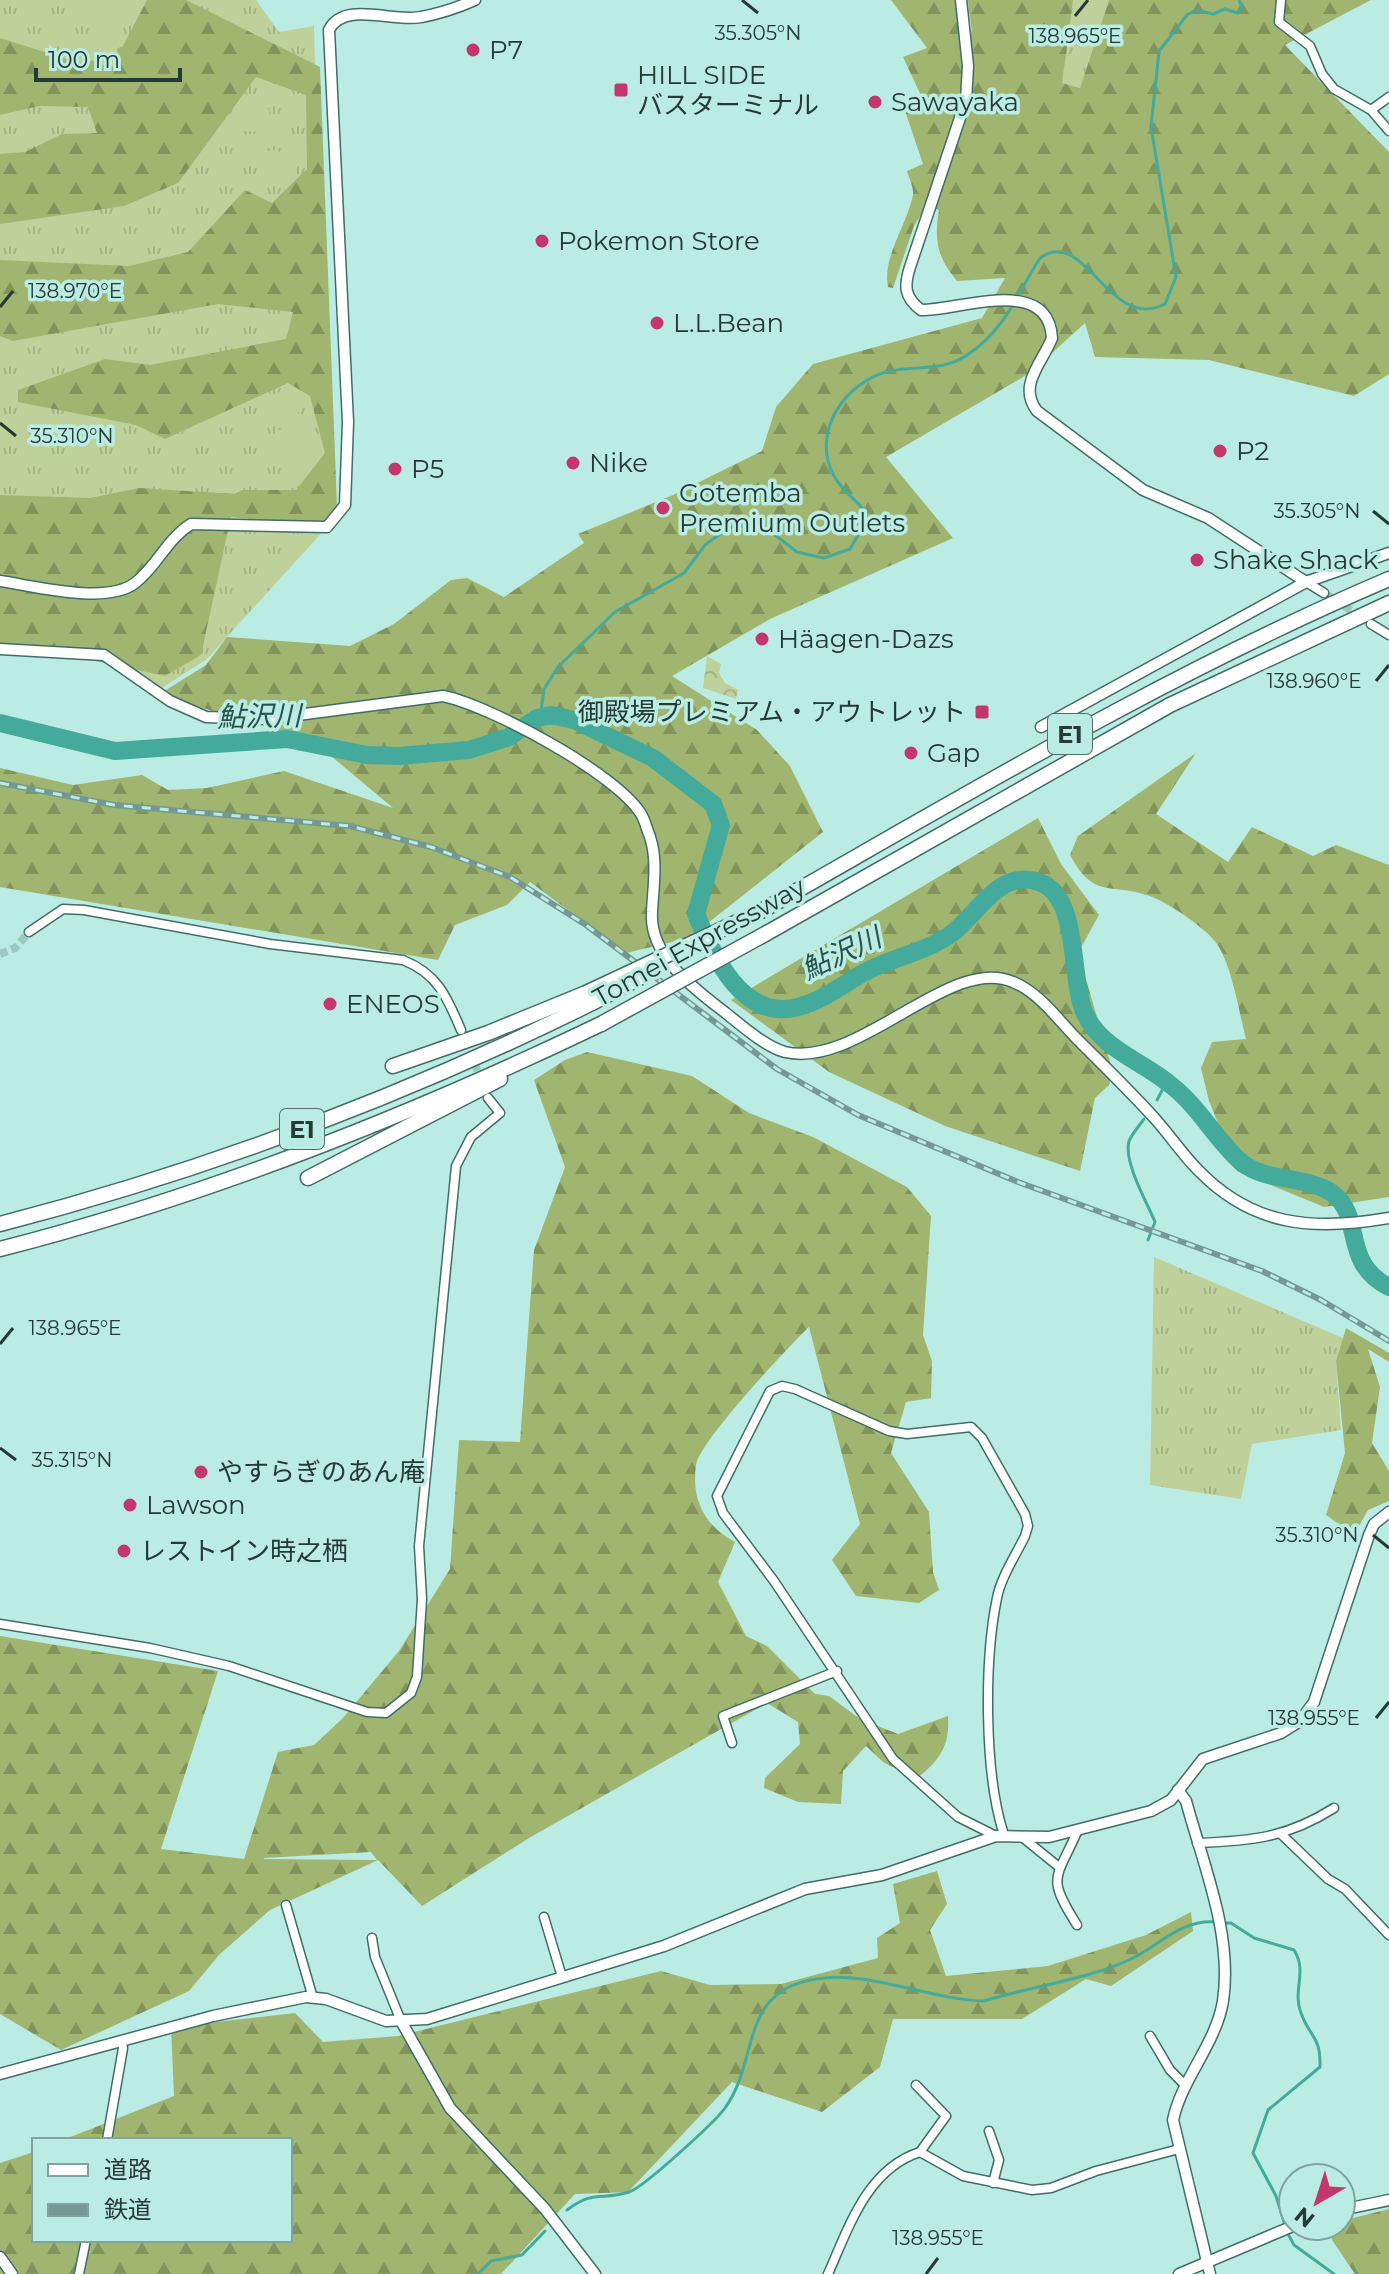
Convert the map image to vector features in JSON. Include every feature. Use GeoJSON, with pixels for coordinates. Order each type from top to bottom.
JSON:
{"type":"FeatureCollection","features":[{"type":"Feature","properties":{"kind":"highway","name":"Tomei Expressway"},"geometry":{"type":"LineString","coordinates":[[0,1224],[168,1176],[328,1120],[469,1061],[763,910],[1032,754],[1163,684],[1389,579]]}},
{"type":"Feature","properties":{"kind":"highway","name":"Tomei Expressway"},"geometry":{"type":"LineString","coordinates":[[0,1249],[162,1203],[280,1161],[369,1128],[570,1039],[767,933],[1170,705],[1284,649],[1389,603]]}},
{"type":"Feature","properties":{"kind":"highway"},"geometry":{"type":"LineString","coordinates":[[393,1066],[589,998]]}},
{"type":"Feature","properties":{"kind":"highway"},"geometry":{"type":"LineString","coordinates":[[308,1178],[464,1100],[570,1039]]}},
{"type":"Feature","properties":{"kind":"street"},"geometry":{"type":"LineString","coordinates":[[0,581],[78,593],[111,591],[134,584],[179,531],[191,524],[327,527],[335,519],[345,505],[348,422],[329,30],[341,16],[354,12],[421,17],[475,0]]}},
{"type":"Feature","properties":{"kind":"street"},"geometry":{"type":"LineString","coordinates":[[961,0],[968,66],[966,100],[905,289],[908,297],[921,310],[989,301],[1038,311],[1052,329],[1048,348],[1029,383],[1029,397],[1037,411],[1143,490],[1208,518],[1324,593]]}},
{"type":"Feature","properties":{"kind":"street"},"geometry":{"type":"LineString","coordinates":[[1281,0],[1279,22],[1284,30],[1310,46],[1322,74],[1334,89],[1371,110],[1389,131]]}},
{"type":"Feature","properties":{"kind":"street"},"geometry":{"type":"LineString","coordinates":[[1371,110],[1389,97]]}},
{"type":"Feature","properties":{"kind":"street"},"geometry":{"type":"LineString","coordinates":[[1041,727],[1306,582],[1389,553]]}},
{"type":"Feature","properties":{"kind":"street"},"geometry":{"type":"LineString","coordinates":[[1371,624],[1389,635]]}},
{"type":"Feature","properties":{"kind":"street"},"geometry":{"type":"LineString","coordinates":[[0,649],[104,655],[170,701],[206,717],[267,719],[443,696],[467,701],[503,717],[562,751],[621,793],[640,813],[654,853],[651,918],[654,937],[663,956],[726,1014],[784,1052],[819,1052],[842,1047],[956,986],[983,979],[1011,980],[1033,994],[1117,1077],[1197,1170],[1235,1202],[1273,1217],[1314,1227],[1389,1218]]}},
{"type":"Feature","properties":{"kind":"street"},"geometry":{"type":"LineString","coordinates":[[29,932],[63,909],[84,910],[270,944],[403,960],[422,967],[444,989],[461,1030]]}},
{"type":"Feature","properties":{"kind":"street"},"geometry":{"type":"LineString","coordinates":[[0,1624],[150,1648],[216,1663],[367,1712],[386,1713],[411,1693],[420,1649],[419,1546],[456,1166],[471,1137],[500,1113],[488,1098]]}},
{"type":"Feature","properties":{"kind":"street"},"geometry":{"type":"LineString","coordinates":[[782,1386],[889,1431],[907,1434],[971,1427],[982,1438],[1025,1514],[1028,1526],[1025,1536],[998,1594],[990,1649],[990,1777],[1000,1836],[958,1817],[893,1759],[837,1671],[723,1513],[717,1496],[770,1391],[782,1386]]}},
{"type":"Feature","properties":{"kind":"street"},"geometry":{"type":"LineString","coordinates":[[0,2074],[213,2016],[313,1998],[326,1999],[386,2021],[427,2019],[687,1938],[787,1895],[895,1872],[1000,1836],[1049,1837],[1077,1832],[1164,1806],[1203,1759],[1281,1733],[1307,1713],[1314,1702],[1369,1535],[1374,1524],[1389,1512]]}},
{"type":"Feature","properties":{"kind":"street"},"geometry":{"type":"LineString","coordinates":[[732,1743],[723,1716],[837,1671]]}},
{"type":"Feature","properties":{"kind":"street"},"geometry":{"type":"LineString","coordinates":[[1178,1790],[1186,1801],[1217,1911],[1219,1929],[1223,2000],[1214,2029],[1185,2085],[1173,2120],[1209,2268]]}},
{"type":"Feature","properties":{"kind":"street"},"geometry":{"type":"LineString","coordinates":[[1197,1843],[1259,1840],[1306,1826],[1334,1808]]}},
{"type":"Feature","properties":{"kind":"street"},"geometry":{"type":"LineString","coordinates":[[1077,1832],[1059,1867],[1056,1886],[1077,1925]]}},
{"type":"Feature","properties":{"kind":"street"},"geometry":{"type":"LineString","coordinates":[[1281,1834],[1328,1879],[1345,1889],[1389,1935]]}},
{"type":"Feature","properties":{"kind":"street"},"geometry":{"type":"LineString","coordinates":[[1022,1837],[1059,1867]]}},
{"type":"Feature","properties":{"kind":"street"},"geometry":{"type":"LineString","coordinates":[[286,1905],[313,1998]]}},
{"type":"Feature","properties":{"kind":"street"},"geometry":{"type":"LineString","coordinates":[[544,1917],[562,1977]]}},
{"type":"Feature","properties":{"kind":"street"},"geometry":{"type":"LineString","coordinates":[[372,1938],[375,1957],[401,2021],[450,2108],[545,2209],[595,2274]]}},
{"type":"Feature","properties":{"kind":"street"},"geometry":{"type":"LineString","coordinates":[[1150,2036],[1170,2070],[1185,2085]]}},
{"type":"Feature","properties":{"kind":"street"},"geometry":{"type":"LineString","coordinates":[[107,2138],[123,2048]]}},
{"type":"Feature","properties":{"kind":"street"},"geometry":{"type":"LineString","coordinates":[[828,2274],[869,2188],[895,2162],[920,2152],[946,2116],[916,2085]]}},
{"type":"Feature","properties":{"kind":"street"},"geometry":{"type":"LineString","coordinates":[[989,2131],[999,2160],[993,2183]]}},
{"type":"Feature","properties":{"kind":"street"},"geometry":{"type":"LineString","coordinates":[[920,2152],[963,2176],[1032,2190],[1051,2188],[1096,2171],[1179,2149]]}},
{"type":"Feature","properties":{"kind":"street"},"geometry":{"type":"LineString","coordinates":[[1357,2207],[1389,2200]]}},
{"type":"Feature","properties":{"kind":"street"},"geometry":{"type":"LineString","coordinates":[[1179,2274],[1209,2268],[1277,2234]]}},
{"type":"Feature","properties":{"kind":"street"},"geometry":{"type":"LineString","coordinates":[[79,2274],[86,2242]]}},
{"type":"Feature","properties":{"kind":"street"},"geometry":{"type":"LineString","coordinates":[[0,2257],[12,2274]]}},
{"type":"Feature","properties":{"kind":"green space"},"geometry":{"type":"Polygon","coordinates":[[[0,0],[256,0],[279,32],[314,26],[327,527],[207,659],[162,688],[112,653],[0,646],[0,0]]]}},
{"type":"Feature","properties":{"kind":"green space"},"geometry":{"type":"Polygon","coordinates":[[[147,0],[186,0],[320,67],[337,506],[327,527],[231,517],[201,655],[165,676],[54,652],[0,648],[0,495],[90,498],[139,488],[235,494],[242,490],[296,490],[325,453],[310,396],[288,383],[165,439],[136,425],[18,402],[18,390],[105,359],[150,365],[286,339],[293,312],[218,304],[13,341],[0,336],[0,260],[129,266],[188,252],[245,190],[272,203],[307,169],[306,95],[256,77],[178,183],[124,206],[0,224],[0,154],[25,152],[62,134],[97,133],[88,107],[39,106],[0,115],[0,38],[83,64],[123,46],[147,0]]]}},
{"type":"Feature","properties":{"kind":"green space"},"geometry":{"type":"Polygon","coordinates":[[[891,0],[958,0],[972,33],[968,0],[1073,0],[1062,83],[1080,88],[1109,0],[1371,0],[1285,45],[1389,152],[1389,374],[1354,396],[1209,360],[1095,357],[1085,323],[1030,373],[886,457],[953,538],[770,619],[672,676],[757,730],[790,766],[823,832],[689,938],[626,953],[530,882],[507,905],[455,925],[438,960],[0,887],[0,768],[73,785],[142,775],[168,790],[207,788],[284,771],[393,808],[312,740],[158,695],[206,665],[227,637],[350,646],[394,624],[451,580],[467,578],[504,597],[584,543],[578,534],[673,495],[762,451],[776,407],[813,364],[982,318],[1005,278],[957,281],[941,256],[937,231],[939,210],[927,205],[914,226],[893,288],[888,287],[889,264],[913,195],[907,171],[923,164],[905,111],[924,102],[903,57],[927,48],[891,0]]]}},
{"type":"Feature","properties":{"kind":"green space"},"geometry":{"type":"Polygon","coordinates":[[[964,0],[1109,0],[1080,88],[983,61],[964,0]]]}},
{"type":"Feature","properties":{"kind":"green space"},"geometry":{"type":"Polygon","coordinates":[[[107,1],[117,6],[122,16],[117,26],[107,31],[97,26],[92,16],[97,6],[107,1]]]}},
{"type":"Feature","properties":{"kind":"green space"},"geometry":{"type":"Polygon","coordinates":[[[96,39],[116,43],[118,57],[114,67],[96,63],[87,54],[85,50],[96,39]]]}},
{"type":"Feature","properties":{"kind":"green space"},"geometry":{"type":"Polygon","coordinates":[[[253,105],[269,109],[269,119],[259,132],[243,131],[245,112],[253,105]]]}},
{"type":"Feature","properties":{"kind":"green space"},"geometry":{"type":"Polygon","coordinates":[[[276,150],[298,164],[294,175],[270,176],[263,168],[267,151],[276,150]]]}},
{"type":"Feature","properties":{"kind":"green space"},"geometry":{"type":"Polygon","coordinates":[[[282,390],[295,396],[301,406],[297,416],[276,418],[261,405],[282,390]]]}},
{"type":"Feature","properties":{"kind":"green space"},"geometry":{"type":"Polygon","coordinates":[[[288,428],[300,431],[311,443],[309,454],[302,458],[280,450],[276,431],[288,428]]]}},
{"type":"Feature","properties":{"kind":"green space"},"geometry":{"type":"Polygon","coordinates":[[[707,656],[721,664],[719,673],[725,683],[738,690],[736,699],[703,688],[707,656]]]}},
{"type":"Feature","properties":{"kind":"green space"},"geometry":{"type":"Polygon","coordinates":[[[1196,753],[1156,814],[1228,862],[1252,827],[1313,856],[1336,845],[1389,865],[1389,1197],[1324,1207],[1237,1171],[1209,1101],[1201,1068],[1212,1042],[1246,1039],[1222,953],[1205,931],[1178,911],[1160,900],[1097,885],[1079,870],[1070,855],[1078,836],[1196,753]]]}},
{"type":"Feature","properties":{"kind":"green space"},"geometry":{"type":"Polygon","coordinates":[[[1038,818],[1061,864],[1099,915],[1073,962],[1085,976],[1113,1072],[1109,1085],[1095,1098],[1080,1171],[945,1126],[829,1072],[731,1000],[1038,818]]]}},
{"type":"Feature","properties":{"kind":"green space"},"geometry":{"type":"Polygon","coordinates":[[[587,1052],[692,1076],[749,1113],[813,1137],[907,1187],[931,1216],[923,1335],[932,1361],[931,1398],[906,1402],[891,1453],[929,1512],[933,1572],[939,1590],[919,1603],[856,1596],[832,1560],[860,1524],[809,1327],[712,1437],[696,1465],[695,1478],[702,1511],[716,1528],[735,1542],[718,1582],[746,1636],[767,1646],[815,1694],[829,1696],[860,1719],[898,1734],[948,1716],[942,1752],[916,1779],[883,1762],[866,1746],[843,1771],[841,1804],[798,1802],[764,1788],[765,1778],[800,1744],[798,1722],[767,1703],[529,1838],[422,1906],[378,1860],[270,1910],[219,1955],[189,1991],[61,2050],[0,2014],[0,1636],[218,1671],[161,1849],[244,1859],[278,1752],[314,1745],[343,1718],[399,1651],[450,1569],[459,1440],[520,1442],[534,1250],[565,1167],[534,1080],[565,1060],[587,1052]],[[371,1852],[264,1858],[264,1859],[377,1860],[371,1852]]]}},
{"type":"Feature","properties":{"kind":"green space"},"geometry":{"type":"Polygon","coordinates":[[[1154,1257],[1343,1338],[1336,1361],[1341,1430],[1252,1444],[1241,1499],[1150,1485],[1154,1257]]]}},
{"type":"Feature","properties":{"kind":"green space"},"geometry":{"type":"Polygon","coordinates":[[[1346,1328],[1389,1353],[1389,1362],[1368,1349],[1380,1387],[1372,1443],[1389,1471],[1389,1501],[1368,1510],[1354,1535],[1326,1515],[1345,1453],[1336,1361],[1346,1328]]]}},
{"type":"Feature","properties":{"kind":"green space"},"geometry":{"type":"Polygon","coordinates":[[[937,1871],[947,1904],[930,1930],[946,1976],[1048,1966],[1146,1935],[1191,1912],[1193,1931],[1111,1986],[1086,1979],[1022,2019],[893,2019],[880,2067],[822,2112],[732,2082],[628,2192],[575,2194],[501,2274],[0,2274],[0,2163],[32,2153],[32,2242],[292,2242],[292,2138],[68,2138],[174,2096],[171,2027],[295,2013],[323,2042],[398,2036],[661,1971],[710,1985],[781,1984],[878,1958],[877,1938],[900,1923],[893,1884],[937,1871]]]}},
{"type":"Feature","properties":{"kind":"green space"},"geometry":{"type":"Polygon","coordinates":[[[1389,2209],[1389,2274],[1355,2274],[1333,2242],[1357,2242],[1357,2217],[1389,2209]]]}},
{"type":"Feature","properties":{"kind":"waterway"},"geometry":{"type":"LineString","coordinates":[[540,718],[544,689],[558,667],[615,612],[684,573],[705,545],[728,528],[749,525],[766,528],[797,552],[824,558],[850,549],[867,520],[865,511],[836,479],[827,458],[826,441],[837,410],[859,385],[874,377],[900,369],[948,364],[967,355],[1001,323],[1040,258],[1056,252],[1071,255],[1128,304],[1145,309],[1165,304],[1176,277],[1151,127],[1159,51],[1187,15],[1196,10],[1213,14],[1225,9],[1238,13],[1242,8],[1239,0]]}},
{"type":"Feature","properties":{"kind":"waterway","name":"鮎沢川"},"geometry":{"type":"LineString","coordinates":[[0,723],[115,751],[287,739],[367,755],[399,756],[469,750],[509,737],[537,718],[551,715],[574,720],[653,758],[713,804],[721,825],[696,914],[711,948],[732,982],[761,1005],[778,1009],[798,1007],[817,1000],[867,971],[941,940],[961,926],[989,896],[1012,882],[1025,879],[1039,882],[1052,890],[1062,904],[1072,940],[1080,999],[1092,1026],[1112,1046],[1182,1094],[1223,1144],[1251,1169],[1322,1187],[1332,1193],[1348,1214],[1364,1265],[1374,1277],[1389,1287]]}},
{"type":"Feature","properties":{"kind":"waterway"},"geometry":{"type":"LineString","coordinates":[[1157,1100],[1167,1081]]}},
{"type":"Feature","properties":{"kind":"waterway"},"geometry":{"type":"LineString","coordinates":[[1144,1119],[1130,1138],[1128,1150],[1133,1171],[1155,1222],[1148,1240]]}},
{"type":"Feature","properties":{"kind":"waterway"},"geometry":{"type":"LineString","coordinates":[[567,2210],[585,2200],[637,2188],[708,2126],[725,2108],[736,2089],[762,2012],[774,1997],[791,1986],[816,1979],[857,1978],[984,2001],[1100,1971],[1133,1958],[1182,1928],[1216,1922]]}},
{"type":"Feature","properties":{"kind":"waterway"},"geometry":{"type":"LineString","coordinates":[[1223,1923],[1231,1923],[1254,1938],[1294,1950],[1300,1966],[1299,2005],[1319,2049],[1320,2067],[1268,2110],[1253,2153],[1277,2199]]}},
{"type":"Feature","properties":{"kind":"waterway"},"geometry":{"type":"LineString","coordinates":[[478,2274],[491,2261],[522,2255],[545,2231]]}},
{"type":"Feature","properties":{"kind":"waterway"},"geometry":{"type":"LineString","coordinates":[[1292,2242],[1334,2274]]}},
{"type":"Feature","properties":{"kind":"tunnel"},"geometry":{"type":"LineString","coordinates":[[1324,593],[1361,617]]}},
{"type":"Feature","properties":{"kind":"tunnel"},"geometry":{"type":"LineString","coordinates":[[0,954],[15,948],[29,932]]}},
{"type":"Feature","properties":{"kind":"tunnel"},"geometry":{"type":"LineString","coordinates":[[461,1030],[482,1082]]}},
{"type":"Feature","properties":{"kind":"railway"},"geometry":{"type":"LineString","coordinates":[[0,783],[114,805],[350,826],[431,847],[510,877],[586,925],[777,1069],[858,1115],[1018,1182],[1262,1271],[1321,1300],[1389,1341]]}},
{"type":"Feature","properties":{"kind":"place","name":"P7"},"geometry":{"type":"Point","coordinates":[473,50]}},
{"type":"Feature","properties":{"kind":"place","name":"HILL SIDE バスターミナル"},"geometry":{"type":"Point","coordinates":[621,90]}},
{"type":"Feature","properties":{"kind":"place","name":"Sawayaka"},"geometry":{"type":"Point","coordinates":[875,102]}},
{"type":"Feature","properties":{"kind":"place","name":"Pokemon Store"},"geometry":{"type":"Point","coordinates":[542,241]}},
{"type":"Feature","properties":{"kind":"place","name":"L.L.Bean"},"geometry":{"type":"Point","coordinates":[657,323]}},
{"type":"Feature","properties":{"kind":"place","name":"P2"},"geometry":{"type":"Point","coordinates":[1220,451]}},
{"type":"Feature","properties":{"kind":"place","name":"Nike"},"geometry":{"type":"Point","coordinates":[573,463]}},
{"type":"Feature","properties":{"kind":"place","name":"P5"},"geometry":{"type":"Point","coordinates":[395,469]}},
{"type":"Feature","properties":{"kind":"place","name":"Gotemba Premium Outlets"},"geometry":{"type":"Point","coordinates":[663,508]}},
{"type":"Feature","properties":{"kind":"place","name":"Shake Shack"},"geometry":{"type":"Point","coordinates":[1197,560]}},
{"type":"Feature","properties":{"kind":"place","name":"Häagen-Dazs"},"geometry":{"type":"Point","coordinates":[762,639]}},
{"type":"Feature","properties":{"kind":"place","name":"御殿場プレミアム・アウトレット"},"geometry":{"type":"Point","coordinates":[982,712]}},
{"type":"Feature","properties":{"kind":"place","name":"Gap"},"geometry":{"type":"Point","coordinates":[911,753]}},
{"type":"Feature","properties":{"kind":"place","name":"ENEOS"},"geometry":{"type":"Point","coordinates":[330,1004]}},
{"type":"Feature","properties":{"kind":"place","name":"やすらぎのあん庵"},"geometry":{"type":"Point","coordinates":[201,1472]}},
{"type":"Feature","properties":{"kind":"place","name":"Lawson"},"geometry":{"type":"Point","coordinates":[130,1505]}},
{"type":"Feature","properties":{"kind":"place","name":"レストイン時之栖"},"geometry":{"type":"Point","coordinates":[124,1551]}}]}
